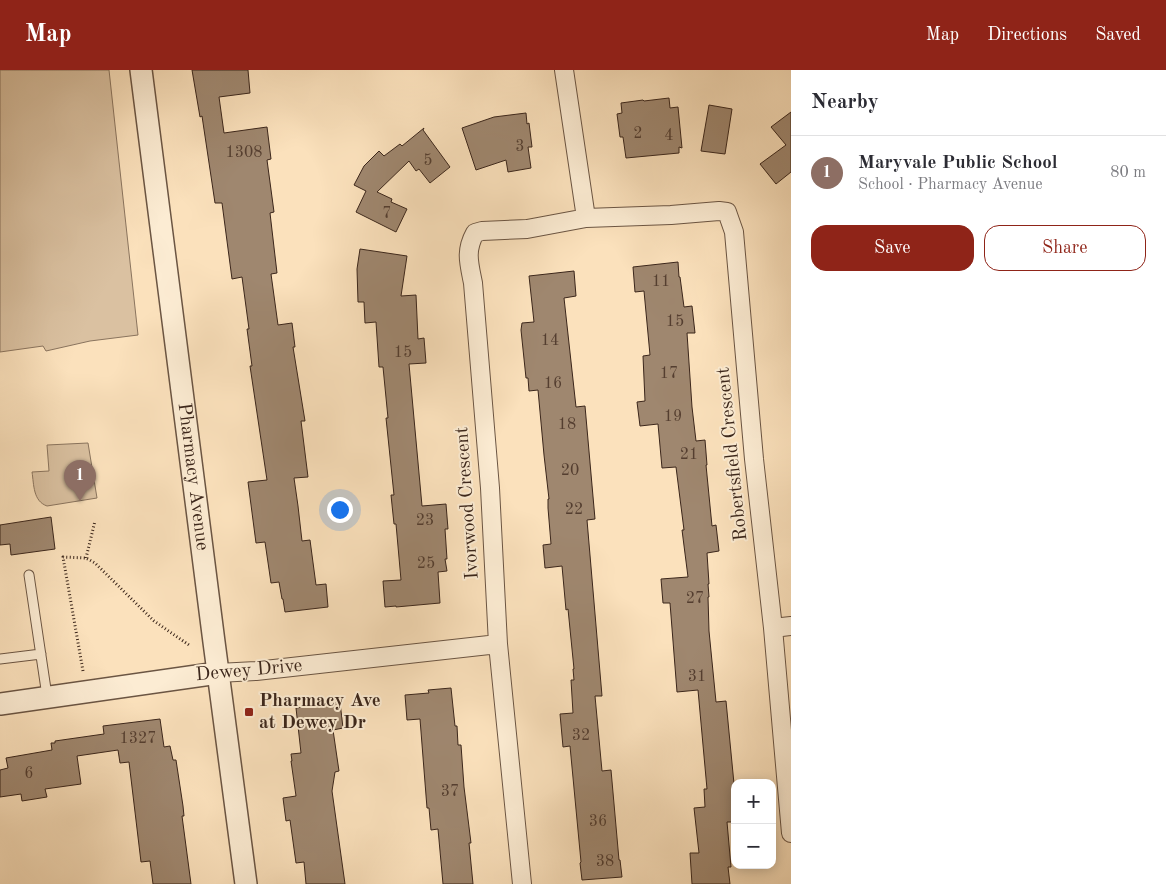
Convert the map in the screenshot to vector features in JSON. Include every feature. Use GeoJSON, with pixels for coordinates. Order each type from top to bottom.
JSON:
{"type":"FeatureCollection","features":[{"type":"Feature","properties":{"kind":"street","name":"Pharmacy Avenue"},"geometry":{"type":"LineString","coordinates":[[141,70],[246,884]]}},
{"type":"Feature","properties":{"kind":"street"},"geometry":{"type":"LineString","coordinates":[[564,70],[586,218]]}},
{"type":"Feature","properties":{"kind":"street","name":"Robertsfield Crescent"},"geometry":{"type":"LineString","coordinates":[[586,218],[719,211],[727,212],[734,232],[754,459],[791,833]]}},
{"type":"Feature","properties":{"kind":"street","name":"Ivorwood Crescent"},"geometry":{"type":"LineString","coordinates":[[522,884],[498,644],[490,488],[473,283],[468,260],[471,241],[476,233],[482,231],[527,229],[586,218]]}},
{"type":"Feature","properties":{"kind":"street"},"geometry":{"type":"LineString","coordinates":[[772,628],[791,626]]}},
{"type":"Feature","properties":{"kind":"street","name":"Dewey Drive"},"geometry":{"type":"LineString","coordinates":[[0,704],[218,673],[256,671],[498,644]]}},
{"type":"Feature","properties":{"kind":"lane"},"geometry":{"type":"LineString","coordinates":[[30,575],[47,696]]}},
{"type":"Feature","properties":{"kind":"lane"},"geometry":{"type":"LineString","coordinates":[[0,659],[41,654]]}},
{"type":"Feature","properties":{"kind":"path"},"geometry":{"type":"LineString","coordinates":[[86,558],[95,521]]}},
{"type":"Feature","properties":{"kind":"path"},"geometry":{"type":"LineString","coordinates":[[83,671],[63,557],[86,558],[95,563],[154,621],[189,645]]}},
{"type":"Feature","properties":{"kind":"shaded area"},"geometry":{"type":"Polygon","coordinates":[[[0,70],[109,70],[138,335],[90,341],[46,351],[43,346],[0,352],[0,70]]]}},
{"type":"Feature","properties":{"kind":"shaded area"},"geometry":{"type":"Polygon","coordinates":[[[88,443],[97,498],[47,506],[42,504],[35,492],[32,472],[49,471],[47,445],[88,443]]]}},
{"type":"Feature","properties":{"kind":"building"},"geometry":{"type":"Polygon","coordinates":[[[192,70],[248,70],[250,93],[219,97],[224,133],[267,127],[271,159],[267,160],[274,212],[270,213],[277,273],[271,274],[278,325],[292,323],[295,347],[293,347],[305,421],[301,421],[308,477],[294,478],[302,541],[310,540],[316,585],[326,584],[328,607],[285,612],[279,582],[271,583],[265,542],[256,543],[248,482],[267,480],[250,366],[252,366],[247,329],[249,329],[242,277],[232,279],[222,203],[215,203],[202,116],[200,117],[192,70]]]}},
{"type":"Feature","properties":{"kind":"building"},"geometry":{"type":"Polygon","coordinates":[[[669,98],[670,108],[678,107],[682,148],[679,147],[679,153],[626,158],[623,137],[620,137],[617,114],[622,113],[621,103],[669,98]]]}},
{"type":"Feature","properties":{"kind":"building"},"geometry":{"type":"Polygon","coordinates":[[[709,105],[732,109],[725,154],[701,151],[709,105]]]}},
{"type":"Feature","properties":{"kind":"building"},"geometry":{"type":"Polygon","coordinates":[[[791,112],[791,172],[776,184],[760,164],[786,145],[771,127],[791,112]]]}},
{"type":"Feature","properties":{"kind":"building"},"geometry":{"type":"Polygon","coordinates":[[[526,113],[532,147],[528,147],[531,168],[508,172],[506,160],[476,170],[462,128],[494,117],[526,113]]]}},
{"type":"Feature","properties":{"kind":"building"},"geometry":{"type":"Polygon","coordinates":[[[424,128],[423,130],[450,167],[430,183],[419,169],[416,171],[409,161],[377,192],[392,199],[391,202],[407,209],[396,232],[356,212],[366,191],[354,185],[364,166],[379,151],[384,156],[400,144],[402,146],[424,128]]]}},
{"type":"Feature","properties":{"kind":"building"},"geometry":{"type":"Polygon","coordinates":[[[360,249],[407,256],[401,296],[416,295],[418,339],[424,338],[426,363],[409,364],[422,506],[446,504],[448,529],[445,529],[447,571],[438,572],[440,603],[385,607],[383,581],[401,580],[396,524],[394,524],[391,495],[394,495],[383,367],[379,367],[376,322],[365,323],[364,302],[358,302],[357,269],[360,249]]]}},
{"type":"Feature","properties":{"kind":"building"},"geometry":{"type":"Polygon","coordinates":[[[678,262],[684,307],[692,306],[695,333],[687,333],[692,407],[696,441],[705,440],[712,526],[716,525],[719,551],[707,553],[709,631],[716,702],[726,701],[734,779],[731,779],[731,822],[727,822],[731,867],[728,867],[730,884],[692,884],[690,853],[699,853],[694,808],[705,807],[704,789],[707,789],[698,690],[677,692],[670,603],[663,603],[661,579],[688,577],[682,530],[684,530],[676,467],[662,468],[658,424],[640,426],[637,402],[645,401],[643,356],[650,355],[644,291],[635,292],[633,267],[678,262]]]}},
{"type":"Feature","properties":{"kind":"building"},"geometry":{"type":"Polygon","coordinates":[[[574,271],[576,296],[564,298],[576,407],[585,406],[595,519],[587,520],[602,696],[595,696],[602,771],[611,770],[622,877],[582,880],[570,746],[563,747],[560,714],[573,713],[571,680],[574,680],[574,669],[568,609],[566,610],[562,566],[545,568],[543,545],[551,544],[549,499],[538,390],[529,391],[521,330],[522,323],[534,322],[529,276],[574,271]]]}},
{"type":"Feature","properties":{"kind":"building"},"geometry":{"type":"Polygon","coordinates":[[[51,517],[55,549],[11,555],[10,544],[0,545],[0,525],[51,517]]]}},
{"type":"Feature","properties":{"kind":"building"},"geometry":{"type":"Polygon","coordinates":[[[451,688],[458,745],[461,745],[471,843],[469,843],[473,884],[443,884],[438,829],[431,830],[429,808],[427,808],[420,719],[407,720],[405,695],[429,693],[428,690],[451,688]]]}},
{"type":"Feature","properties":{"kind":"building"},"geometry":{"type":"Polygon","coordinates":[[[340,702],[343,728],[333,730],[339,771],[335,772],[332,791],[345,884],[306,884],[304,862],[296,863],[290,820],[286,821],[283,798],[296,796],[291,754],[301,753],[296,708],[340,702]]]}},
{"type":"Feature","properties":{"kind":"building"},"geometry":{"type":"Polygon","coordinates":[[[160,719],[164,747],[170,746],[173,760],[176,760],[191,884],[153,884],[150,861],[141,862],[129,762],[120,763],[118,750],[77,756],[81,784],[45,789],[47,797],[22,801],[21,794],[0,797],[0,770],[8,768],[6,758],[52,750],[51,743],[55,743],[55,741],[104,734],[103,726],[160,719]]]}},
{"type":"Feature","properties":{"kind":"place","name":"Maryvale Public School"},"geometry":{"type":"Point","coordinates":[80,501]}},
{"type":"Feature","properties":{"kind":"place","name":"Pharmacy Ave at Dewey Dr"},"geometry":{"type":"Point","coordinates":[249,712]}}]}
